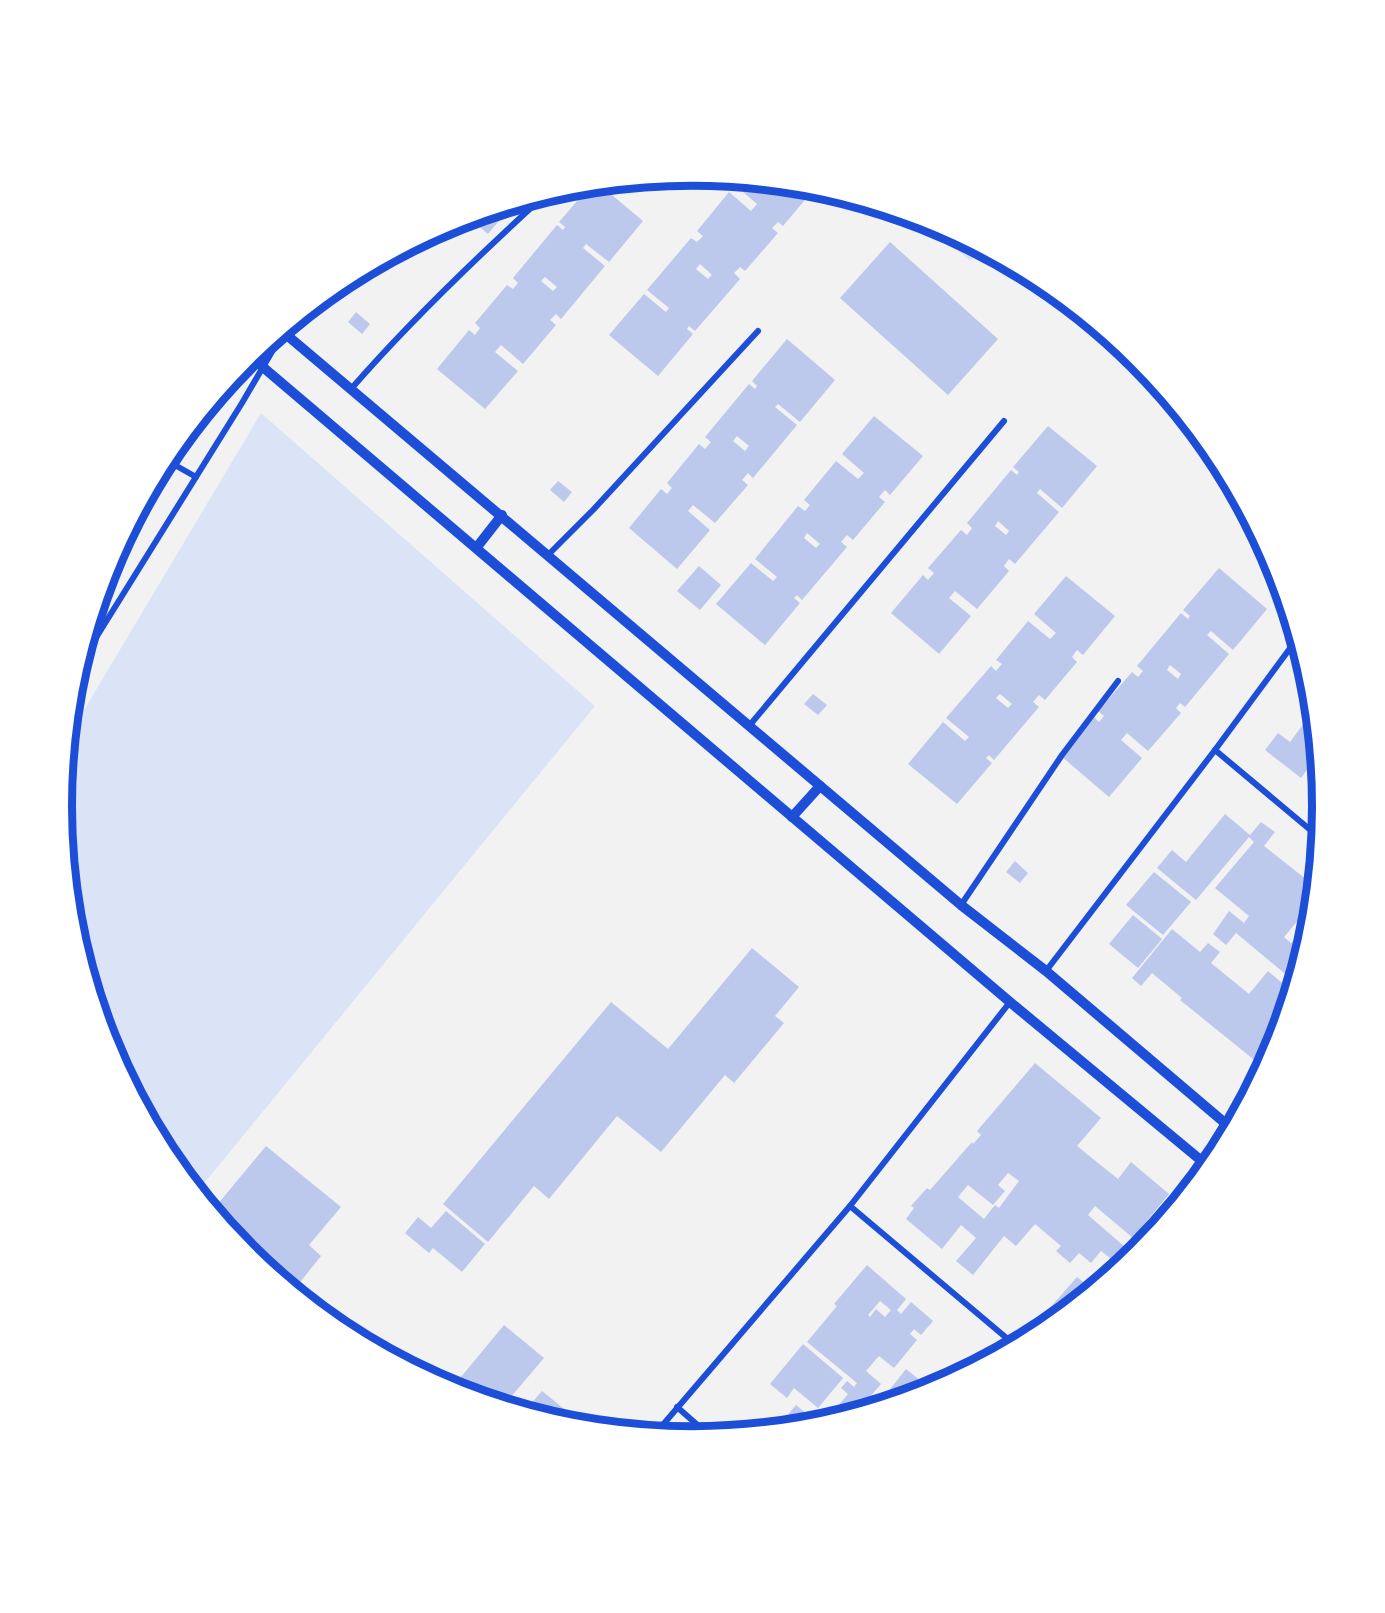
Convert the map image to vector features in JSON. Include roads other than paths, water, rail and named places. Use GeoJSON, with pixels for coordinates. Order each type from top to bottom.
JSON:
{"type":"FeatureCollection","features":[{"type":"Feature","properties":{"kind":"street"},"geometry":{"type":"LineString","coordinates":[[351,390],[390,344],[462,272],[532,207]]}},
{"type":"Feature","properties":{"kind":"street"},"geometry":{"type":"LineString","coordinates":[[549,554],[593,510],[758,331]]}},
{"type":"Feature","properties":{"kind":"street"},"geometry":{"type":"LineString","coordinates":[[289,335],[351,390],[549,554],[961,905],[1046,971],[1226,1124]]}},
{"type":"Feature","properties":{"kind":"street"},"geometry":{"type":"LineString","coordinates":[[95,639],[242,403],[271,352]]}},
{"type":"Feature","properties":{"kind":"street"},"geometry":{"type":"LineString","coordinates":[[259,363],[1010,1002],[1201,1161]]}},
{"type":"Feature","properties":{"kind":"street"},"geometry":{"type":"LineString","coordinates":[[749,726],[1004,421]]}},
{"type":"Feature","properties":{"kind":"street"},"geometry":{"type":"LineString","coordinates":[[175,465],[196,477]]}},
{"type":"Feature","properties":{"kind":"street"},"geometry":{"type":"LineString","coordinates":[[477,547],[502,515]]}},
{"type":"Feature","properties":{"kind":"street"},"geometry":{"type":"LineString","coordinates":[[1046,971],[1291,647]]}},
{"type":"Feature","properties":{"kind":"street"},"geometry":{"type":"LineString","coordinates":[[961,905],[1062,755],[1118,681]]}},
{"type":"Feature","properties":{"kind":"street"},"geometry":{"type":"LineString","coordinates":[[1215,750],[1312,832]]}},
{"type":"Feature","properties":{"kind":"street"},"geometry":{"type":"LineString","coordinates":[[792,817],[820,786]]}},
{"type":"Feature","properties":{"kind":"street"},"geometry":{"type":"LineString","coordinates":[[661,1426],[850,1206],[1010,1002]]}},
{"type":"Feature","properties":{"kind":"street"},"geometry":{"type":"LineString","coordinates":[[850,1206],[1009,1340]]}},
{"type":"Feature","properties":{"kind":"street"},"geometry":{"type":"LineString","coordinates":[[676,1407],[699,1427]]}}]}
